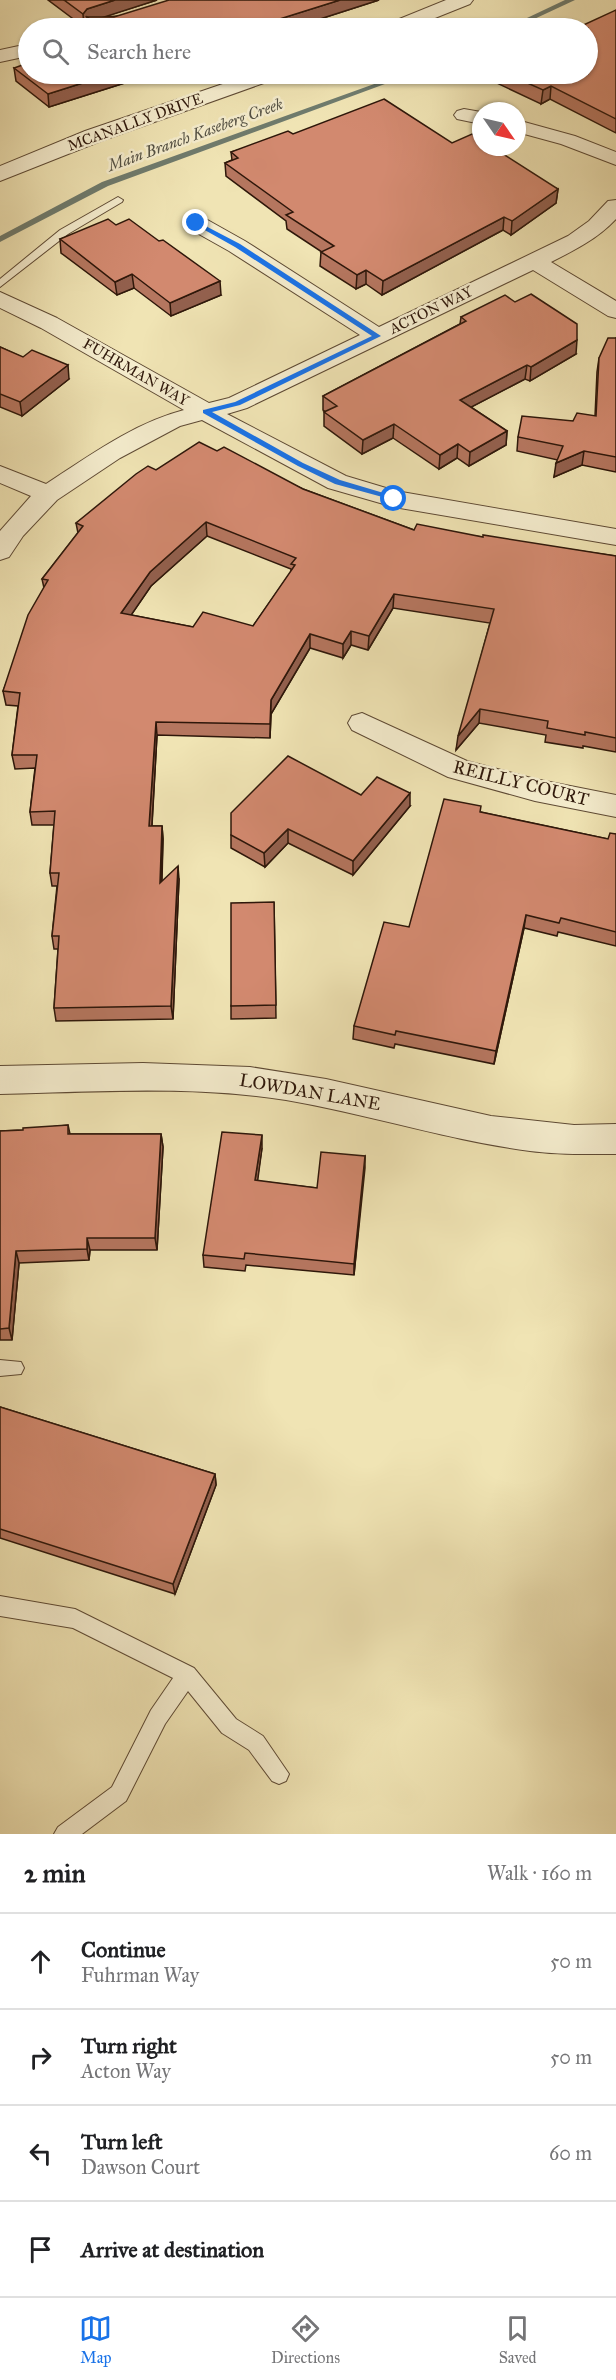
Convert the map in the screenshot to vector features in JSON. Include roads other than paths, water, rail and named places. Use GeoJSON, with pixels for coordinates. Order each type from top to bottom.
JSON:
{"type":"FeatureCollection","features":[{"type":"Feature","properties":{"kind":"street"},"geometry":{"type":"LineString","coordinates":[[419,18],[463,0]]}},
{"type":"Feature","properties":{"kind":"street"},"geometry":{"type":"LineString","coordinates":[[0,56],[18,52]]}},
{"type":"Feature","properties":{"kind":"street","name":"MCANALLY DRIVE"},"geometry":{"type":"LineString","coordinates":[[0,174],[93,136],[242,84]]}},
{"type":"Feature","properties":{"kind":"street"},"geometry":{"type":"LineString","coordinates":[[526,128],[568,140],[616,159]]}},
{"type":"Feature","properties":{"kind":"street","name":"ACTON WAY"},"geometry":{"type":"LineString","coordinates":[[0,551],[14,530],[48,494],[111,453],[171,421],[238,403],[576,241],[597,226],[616,207]]}},
{"type":"Feature","properties":{"kind":"street"},"geometry":{"type":"LineString","coordinates":[[196,223],[237,246],[377,336]]}},
{"type":"Feature","properties":{"kind":"street"},"geometry":{"type":"LineString","coordinates":[[534,261],[616,311]]}},
{"type":"Feature","properties":{"kind":"street","name":"FUHRMAN WAY"},"geometry":{"type":"LineString","coordinates":[[0,299],[49,323],[300,465],[362,490],[440,507],[616,537]]}},
{"type":"Feature","properties":{"kind":"street"},"geometry":{"type":"LineString","coordinates":[[0,474],[48,494]]}},
{"type":"Feature","properties":{"kind":"street","name":"REILLY COURT"},"geometry":{"type":"LineString","coordinates":[[362,723],[458,769],[535,790],[616,806]]}},
{"type":"Feature","properties":{"kind":"street","name":"LOWDAN LANE"},"geometry":{"type":"LineString","coordinates":[[0,1080],[224,1077],[355,1099],[495,1131],[591,1141],[616,1139]]}},
{"type":"Feature","properties":{"kind":"lane"},"geometry":{"type":"LineString","coordinates":[[0,284],[64,232],[118,200]]}},
{"type":"Feature","properties":{"kind":"lane"},"geometry":{"type":"LineString","coordinates":[[0,1606],[75,1619],[187,1675],[229,1726],[256,1743],[279,1774]]}},
{"type":"Feature","properties":{"kind":"lane"},"geometry":{"type":"LineString","coordinates":[[65,1834],[119,1794],[158,1717],[187,1675]]}},
{"type":"Feature","properties":{"kind":"waterway","name":"Main Branch Kaseberg Creek"},"geometry":{"type":"LineString","coordinates":[[532,18],[571,0]]}},
{"type":"Feature","properties":{"kind":"waterway","name":"Main Branch Kaseberg Creek"},"geometry":{"type":"LineString","coordinates":[[0,239],[105,184],[380,84]]}}]}
